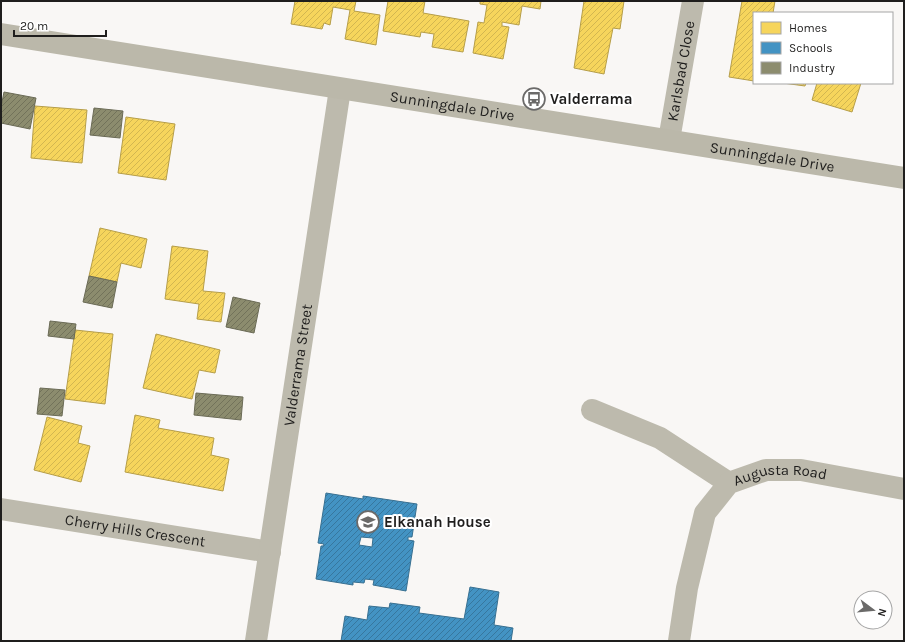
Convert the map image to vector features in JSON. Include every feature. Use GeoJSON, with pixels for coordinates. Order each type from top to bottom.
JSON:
{"type":"FeatureCollection","features":[{"type":"Feature","properties":{"kind":"street","name":"Karlsbad Close"},"geometry":{"type":"LineString","coordinates":[[669,140],[693,1]]}},
{"type":"Feature","properties":{"kind":"street","name":"Sunningdale Drive"},"geometry":{"type":"LineString","coordinates":[[1,34],[904,178]]}},
{"type":"Feature","properties":{"kind":"street","name":"Valderrama Street"},"geometry":{"type":"LineString","coordinates":[[256,641],[340,89]]}},
{"type":"Feature","properties":{"kind":"street"},"geometry":{"type":"LineString","coordinates":[[592,410],[660,438],[729,483]]}},
{"type":"Feature","properties":{"kind":"street","name":"Augusta Road"},"geometry":{"type":"LineString","coordinates":[[679,641],[687,588],[706,513],[729,483],[766,470],[801,470],[904,489]]}},
{"type":"Feature","properties":{"kind":"street","name":"Cherry Hills Crescent"},"geometry":{"type":"LineString","coordinates":[[1,509],[270,552]]}},
{"type":"Feature","properties":{"kind":"building: Homes"},"geometry":{"type":"Polygon","coordinates":[[[295,1],[356,1],[354,11],[380,15],[376,45],[345,39],[350,10],[333,7],[330,25],[324,23],[322,29],[291,24],[295,1]]]}},
{"type":"Feature","properties":{"kind":"building: Homes"},"geometry":{"type":"Polygon","coordinates":[[[388,1],[425,1],[423,13],[469,21],[463,52],[432,47],[434,34],[421,32],[420,37],[383,31],[388,1]]]}},
{"type":"Feature","properties":{"kind":"building: Homes"},"geometry":{"type":"Polygon","coordinates":[[[480,1],[541,1],[540,9],[522,6],[519,25],[502,22],[502,26],[509,27],[503,59],[473,53],[478,22],[484,23],[487,5],[480,4],[480,1]]]}},
{"type":"Feature","properties":{"kind":"building: Homes"},"geometry":{"type":"Polygon","coordinates":[[[584,1],[624,1],[620,29],[613,28],[604,74],[574,68],[584,1]]]}},
{"type":"Feature","properties":{"kind":"building: Homes"},"geometry":{"type":"Polygon","coordinates":[[[742,1],[775,1],[773,12],[753,12],[753,81],[729,77],[742,1]]]}},
{"type":"Feature","properties":{"kind":"building: Homes"},"geometry":{"type":"Polygon","coordinates":[[[790,84],[806,84],[805,86],[790,84]]]}},
{"type":"Feature","properties":{"kind":"building: Homes"},"geometry":{"type":"Polygon","coordinates":[[[817,84],[861,84],[852,112],[812,100],[817,84]]]}},
{"type":"Feature","properties":{"kind":"building: Homes"},"geometry":{"type":"Polygon","coordinates":[[[35,106],[87,110],[82,163],[31,158],[35,106]]]}},
{"type":"Feature","properties":{"kind":"building: Homes"},"geometry":{"type":"Polygon","coordinates":[[[126,117],[175,124],[166,180],[118,173],[126,117]]]}},
{"type":"Feature","properties":{"kind":"building: Homes"},"geometry":{"type":"Polygon","coordinates":[[[100,228],[147,239],[141,268],[121,263],[117,282],[89,276],[100,228]]]}},
{"type":"Feature","properties":{"kind":"building: Homes"},"geometry":{"type":"Polygon","coordinates":[[[172,246],[208,251],[203,291],[225,293],[221,322],[197,319],[199,304],[165,299],[172,246]]]}},
{"type":"Feature","properties":{"kind":"building: Homes"},"geometry":{"type":"Polygon","coordinates":[[[75,330],[113,334],[105,404],[65,399],[75,330]]]}},
{"type":"Feature","properties":{"kind":"building: Homes"},"geometry":{"type":"Polygon","coordinates":[[[156,334],[220,350],[215,373],[199,370],[192,399],[143,388],[156,334]]]}},
{"type":"Feature","properties":{"kind":"building: Homes"},"geometry":{"type":"Polygon","coordinates":[[[135,415],[160,420],[158,428],[214,438],[211,455],[229,459],[223,491],[125,472],[135,415]]]}},
{"type":"Feature","properties":{"kind":"building: Homes"},"geometry":{"type":"Polygon","coordinates":[[[47,417],[82,426],[78,443],[90,446],[81,482],[34,470],[47,417]]]}},
{"type":"Feature","properties":{"kind":"building: Schools"},"geometry":{"type":"Polygon","coordinates":[[[326,493],[363,499],[363,496],[417,504],[412,537],[408,537],[408,540],[414,541],[406,591],[373,585],[374,580],[365,579],[364,583],[353,582],[353,585],[316,579],[321,546],[324,544],[318,543],[326,493]],[[361,537],[359,545],[372,547],[373,538],[361,537]]]}},
{"type":"Feature","properties":{"kind":"building: Schools"},"geometry":{"type":"Polygon","coordinates":[[[470,587],[499,592],[494,625],[513,628],[511,641],[341,641],[345,616],[367,620],[369,606],[389,608],[390,603],[420,607],[419,613],[464,619],[470,587]]]}},
{"type":"Feature","properties":{"kind":"building: Industry"},"geometry":{"type":"Polygon","coordinates":[[[4,92],[36,98],[30,129],[1,123],[1,107],[4,92]]]}},
{"type":"Feature","properties":{"kind":"building: Industry"},"geometry":{"type":"Polygon","coordinates":[[[94,108],[123,111],[120,138],[90,135],[94,108]]]}},
{"type":"Feature","properties":{"kind":"building: Industry"},"geometry":{"type":"Polygon","coordinates":[[[89,276],[117,282],[112,308],[83,302],[89,276]]]}},
{"type":"Feature","properties":{"kind":"building: Industry"},"geometry":{"type":"Polygon","coordinates":[[[233,297],[260,303],[254,333],[226,327],[233,297]]]}},
{"type":"Feature","properties":{"kind":"building: Industry"},"geometry":{"type":"Polygon","coordinates":[[[50,321],[76,324],[74,339],[48,336],[50,321]]]}},
{"type":"Feature","properties":{"kind":"building: Industry"},"geometry":{"type":"Polygon","coordinates":[[[40,388],[65,390],[62,416],[37,414],[40,388]]]}},
{"type":"Feature","properties":{"kind":"building: Industry"},"geometry":{"type":"Polygon","coordinates":[[[196,393],[243,397],[241,420],[194,415],[196,393]]]}},
{"type":"Feature","properties":{"kind":"place","name":"Valderrama"},"geometry":{"type":"Point","coordinates":[534,99]}},
{"type":"Feature","properties":{"kind":"place","name":"Elkanah House"},"geometry":{"type":"Point","coordinates":[368,522]}}]}
